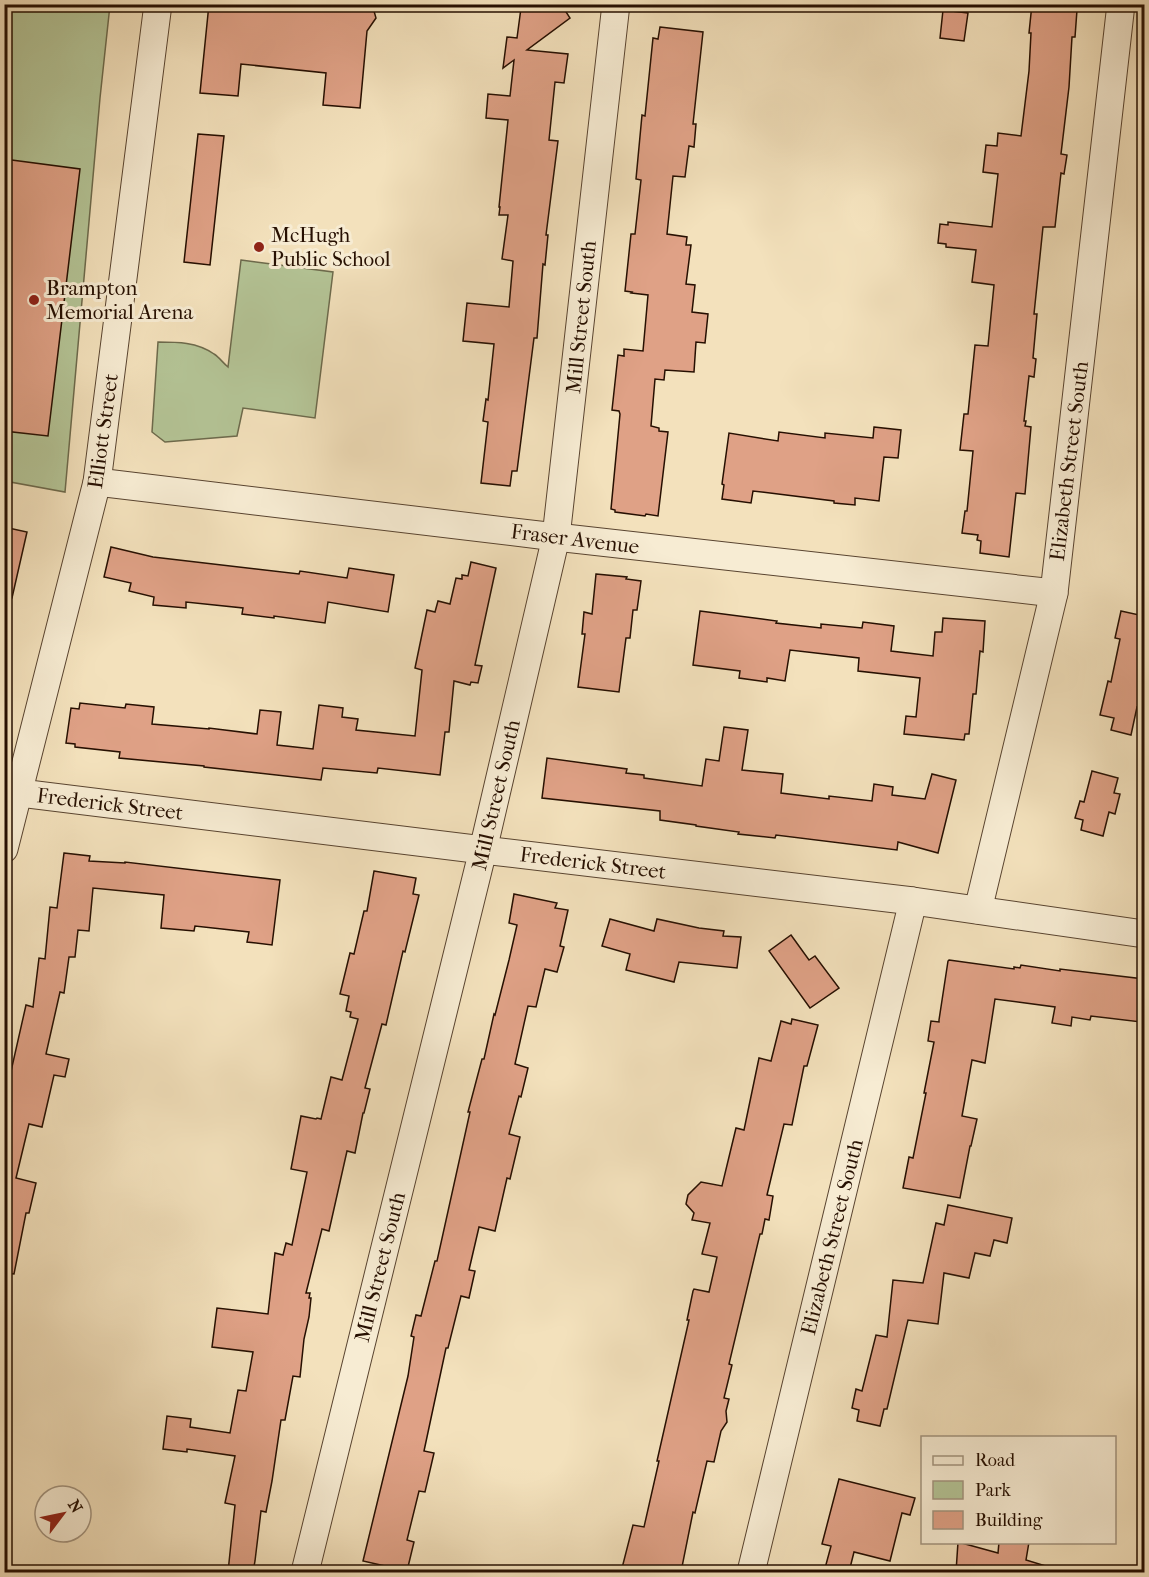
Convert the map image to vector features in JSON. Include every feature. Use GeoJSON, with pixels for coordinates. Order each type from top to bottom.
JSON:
{"type":"FeatureCollection","features":[{"type":"Feature","properties":{"kind":"street","name":"Elliott Street"},"geometry":{"type":"LineString","coordinates":[[4,849],[12,792],[97,482],[158,4]]}},
{"type":"Feature","properties":{"kind":"street","name":"Mill Street South"},"geometry":{"type":"LineString","coordinates":[[305,1572],[483,850],[556,537],[616,4]]}},
{"type":"Feature","properties":{"kind":"street","name":"Elizabeth Street South"},"geometry":{"type":"LineString","coordinates":[[978,910],[1054,593],[1121,4]]}},
{"type":"Feature","properties":{"kind":"street","name":"Fraser Avenue"},"geometry":{"type":"LineString","coordinates":[[97,482],[1054,593]]}},
{"type":"Feature","properties":{"kind":"street","name":"Frederick Street"},"geometry":{"type":"LineString","coordinates":[[12,792],[913,901],[1144,934]]}},
{"type":"Feature","properties":{"kind":"street","name":"Elizabeth Street South"},"geometry":{"type":"LineString","coordinates":[[751,1572],[913,901]]}},
{"type":"Feature","properties":{"kind":"green space"},"geometry":{"type":"Polygon","coordinates":[[[4,5],[110,5],[65,492],[5,481],[4,5]]]}},
{"type":"Feature","properties":{"kind":"green space"},"geometry":{"type":"Polygon","coordinates":[[[241,260],[333,272],[315,418],[243,408],[237,436],[165,442],[152,432],[158,342],[201,347],[216,355],[228,367],[241,260]]]}},
{"type":"Feature","properties":{"kind":"building"},"geometry":{"type":"Polygon","coordinates":[[[209,4],[372,4],[376,18],[367,31],[360,108],[323,105],[326,73],[241,64],[238,96],[200,93],[209,4]]]}},
{"type":"Feature","properties":{"kind":"building"},"geometry":{"type":"Polygon","coordinates":[[[542,4],[561,4],[570,18],[527,50],[568,54],[564,83],[555,82],[549,140],[558,141],[546,235],[548,235],[545,265],[543,264],[537,338],[534,338],[517,471],[512,471],[510,486],[481,483],[488,422],[483,421],[486,399],[488,400],[494,344],[463,341],[467,303],[509,307],[513,261],[502,259],[508,215],[499,215],[508,120],[486,118],[488,94],[510,96],[514,60],[503,68],[507,37],[517,38],[521,8],[538,10],[538,8],[541,9],[542,4]]]}},
{"type":"Feature","properties":{"kind":"building"},"geometry":{"type":"Polygon","coordinates":[[[1032,4],[1070,4],[1069,10],[1077,10],[1075,37],[1072,37],[1061,154],[1067,155],[1064,174],[1061,173],[1055,227],[1043,227],[1034,314],[1037,314],[1033,358],[1036,359],[1034,377],[1029,376],[1024,421],[1026,421],[1025,426],[1031,427],[1025,494],[1016,493],[1009,557],[980,553],[981,541],[977,540],[978,535],[962,533],[965,511],[967,511],[973,451],[960,450],[964,414],[968,414],[975,345],[988,346],[994,285],[972,282],[976,250],[946,247],[946,244],[938,243],[940,224],[948,225],[948,222],[992,227],[998,174],[983,172],[986,145],[997,146],[998,133],[1021,136],[1029,71],[1032,4]]]}},
{"type":"Feature","properties":{"kind":"building"},"geometry":{"type":"Polygon","coordinates":[[[943,10],[968,13],[964,41],[940,38],[943,10]]]}},
{"type":"Feature","properties":{"kind":"building"},"geometry":{"type":"Polygon","coordinates":[[[660,27],[703,32],[693,124],[696,124],[694,147],[689,146],[685,177],[673,176],[667,234],[687,237],[686,245],[691,245],[686,284],[695,285],[692,312],[708,314],[705,343],[696,342],[694,372],[665,370],[664,380],[655,379],[651,426],[659,428],[659,431],[668,432],[658,516],[646,514],[645,516],[615,512],[611,509],[620,414],[619,411],[612,410],[618,355],[624,356],[624,349],[643,351],[648,295],[625,291],[631,234],[635,234],[641,180],[636,179],[642,115],[645,116],[653,38],[658,39],[660,27]]]}},
{"type":"Feature","properties":{"kind":"building"},"geometry":{"type":"Polygon","coordinates":[[[198,134],[224,136],[210,265],[184,262],[198,134]]]}},
{"type":"Feature","properties":{"kind":"building","name":"Brampton Memorial Arena"},"geometry":{"type":"Polygon","coordinates":[[[4,159],[80,169],[48,436],[4,431],[4,159]]]}},
{"type":"Feature","properties":{"kind":"building"},"geometry":{"type":"Polygon","coordinates":[[[874,427],[901,430],[898,458],[884,457],[879,501],[855,498],[855,505],[753,491],[751,503],[722,499],[729,433],[778,441],[779,432],[825,438],[825,433],[873,438],[874,427]]]}},
{"type":"Feature","properties":{"kind":"building"},"geometry":{"type":"Polygon","coordinates":[[[4,527],[27,532],[12,598],[4,597],[4,527]]]}},
{"type":"Feature","properties":{"kind":"building"},"geometry":{"type":"Polygon","coordinates":[[[111,547],[153,557],[299,574],[300,571],[347,578],[349,568],[394,575],[388,612],[328,602],[325,623],[242,614],[243,608],[186,602],[186,608],[153,605],[154,597],[129,591],[131,583],[104,577],[111,547]]]}},
{"type":"Feature","properties":{"kind":"building"},"geometry":{"type":"Polygon","coordinates":[[[471,562],[496,568],[475,665],[482,666],[478,683],[471,682],[470,685],[454,681],[449,732],[445,732],[440,775],[378,768],[377,773],[323,768],[321,780],[119,758],[120,752],[75,747],[75,744],[66,743],[71,708],[79,709],[80,703],[125,708],[126,704],[154,707],[152,724],[257,734],[260,710],[281,712],[277,745],[313,749],[319,705],[343,708],[342,717],[358,719],[356,730],[415,736],[422,670],[415,668],[427,610],[435,612],[438,601],[450,604],[456,578],[462,579],[462,575],[468,576],[471,562]]]}},
{"type":"Feature","properties":{"kind":"building"},"geometry":{"type":"Polygon","coordinates":[[[596,574],[627,577],[626,579],[641,581],[637,610],[633,610],[630,638],[626,638],[619,692],[578,687],[585,634],[582,634],[584,612],[592,614],[596,574]]]}},
{"type":"Feature","properties":{"kind":"building"},"geometry":{"type":"Polygon","coordinates":[[[700,611],[821,628],[821,624],[862,628],[863,622],[894,626],[891,651],[933,656],[935,632],[942,632],[943,618],[985,621],[983,652],[980,651],[969,734],[965,734],[964,740],[904,734],[906,716],[916,717],[920,678],[858,671],[859,658],[790,650],[785,681],[767,678],[767,682],[739,678],[740,671],[693,665],[700,611]]]}},
{"type":"Feature","properties":{"kind":"building"},"geometry":{"type":"Polygon","coordinates":[[[1121,611],[1144,616],[1144,709],[1137,707],[1131,735],[1111,730],[1114,718],[1100,715],[1108,681],[1111,682],[1120,639],[1115,638],[1121,611]]]}},
{"type":"Feature","properties":{"kind":"building"},"geometry":{"type":"Polygon","coordinates":[[[724,727],[748,730],[742,770],[783,774],[781,793],[872,801],[874,784],[893,787],[892,795],[925,799],[932,774],[956,780],[938,853],[898,842],[897,850],[776,835],[775,838],[738,834],[739,832],[660,820],[660,811],[542,798],[547,758],[627,769],[626,773],[644,775],[644,778],[702,786],[706,759],[719,761],[724,727]]]}},
{"type":"Feature","properties":{"kind":"building"},"geometry":{"type":"Polygon","coordinates":[[[1092,771],[1118,778],[1114,793],[1120,794],[1115,814],[1109,812],[1103,836],[1081,830],[1083,820],[1075,818],[1080,801],[1084,802],[1092,771]]]}},
{"type":"Feature","properties":{"kind":"building"},"geometry":{"type":"Polygon","coordinates":[[[64,853],[90,856],[89,861],[125,862],[280,880],[272,945],[247,942],[249,932],[195,926],[194,931],[161,928],[164,895],[93,888],[89,931],[78,930],[75,957],[69,957],[64,993],[60,992],[46,1054],[69,1059],[65,1077],[54,1075],[42,1127],[29,1124],[16,1178],[36,1183],[29,1213],[26,1213],[14,1274],[4,1273],[4,1089],[7,1089],[26,1005],[33,1007],[39,958],[45,959],[50,907],[57,908],[64,853]]]}},
{"type":"Feature","properties":{"kind":"building"},"geometry":{"type":"Polygon","coordinates":[[[374,871],[416,878],[413,894],[419,895],[386,1025],[382,1024],[365,1088],[370,1089],[355,1153],[347,1151],[329,1231],[322,1229],[306,1293],[310,1293],[309,1298],[311,1298],[300,1377],[293,1376],[285,1420],[281,1420],[266,1512],[261,1511],[253,1572],[228,1572],[235,1505],[225,1503],[235,1456],[187,1449],[187,1452],[163,1449],[167,1416],[191,1419],[190,1427],[230,1433],[238,1390],[246,1391],[253,1352],[212,1347],[217,1308],[268,1314],[275,1253],[283,1255],[286,1243],[292,1245],[307,1172],[291,1169],[301,1116],[321,1119],[331,1077],[342,1080],[358,1019],[350,1017],[351,1012],[346,1011],[349,996],[340,994],[350,953],[354,954],[364,911],[367,911],[374,871]]]}},
{"type":"Feature","properties":{"kind":"building"},"geometry":{"type":"Polygon","coordinates":[[[514,894],[557,903],[555,908],[568,910],[560,946],[564,947],[557,972],[545,969],[536,1007],[528,1006],[515,1064],[528,1068],[509,1134],[520,1137],[510,1179],[507,1178],[495,1231],[479,1227],[469,1270],[475,1271],[469,1298],[461,1296],[448,1348],[446,1348],[424,1451],[434,1453],[425,1492],[419,1491],[407,1540],[414,1542],[407,1571],[363,1561],[408,1376],[414,1337],[411,1336],[416,1315],[421,1316],[435,1261],[437,1261],[470,1112],[468,1112],[482,1059],[484,1059],[517,925],[509,923],[514,894]]]}},
{"type":"Feature","properties":{"kind":"building"},"geometry":{"type":"Polygon","coordinates":[[[610,919],[654,931],[657,919],[724,931],[723,936],[741,937],[737,968],[679,962],[674,982],[626,970],[630,954],[602,946],[610,919]]]}},
{"type":"Feature","properties":{"kind":"building"},"geometry":{"type":"Polygon","coordinates":[[[791,935],[809,960],[815,956],[839,988],[810,1008],[769,951],[791,935]]]}},
{"type":"Feature","properties":{"kind":"building"},"geometry":{"type":"Polygon","coordinates":[[[949,960],[1014,969],[1014,967],[1020,968],[1021,965],[1144,979],[1141,1022],[1091,1016],[1090,1020],[1072,1017],[1071,1026],[1052,1023],[1055,1007],[995,999],[985,1063],[972,1060],[962,1116],[977,1119],[960,1198],[903,1188],[909,1157],[913,1158],[926,1093],[924,1093],[934,1042],[928,1041],[931,1021],[939,1022],[949,960]]]}},
{"type":"Feature","properties":{"kind":"building"},"geometry":{"type":"Polygon","coordinates":[[[792,1019],[818,1025],[807,1066],[804,1066],[792,1125],[784,1124],[767,1195],[773,1196],[769,1220],[765,1219],[762,1234],[760,1234],[729,1364],[732,1365],[724,1398],[729,1399],[726,1411],[727,1422],[721,1431],[714,1462],[707,1461],[695,1513],[693,1512],[682,1567],[676,1566],[674,1572],[621,1572],[633,1525],[644,1527],[689,1320],[687,1320],[693,1291],[694,1289],[709,1292],[717,1257],[702,1254],[710,1223],[692,1220],[694,1213],[686,1204],[688,1195],[701,1182],[722,1186],[736,1128],[744,1130],[759,1058],[771,1061],[781,1021],[791,1024],[792,1019]]]}},
{"type":"Feature","properties":{"kind":"building"},"geometry":{"type":"Polygon","coordinates":[[[948,1205],[1012,1218],[1007,1243],[994,1240],[990,1256],[975,1253],[969,1278],[944,1273],[938,1324],[908,1320],[887,1409],[884,1409],[880,1426],[857,1421],[859,1410],[852,1408],[856,1389],[862,1391],[876,1335],[887,1337],[893,1280],[923,1283],[936,1223],[944,1225],[948,1205]]]}},
{"type":"Feature","properties":{"kind":"building"},"geometry":{"type":"Polygon","coordinates":[[[839,1479],[915,1498],[910,1515],[902,1513],[890,1561],[854,1552],[849,1572],[824,1572],[831,1546],[822,1544],[839,1479]]]}},
{"type":"Feature","properties":{"kind":"building"},"geometry":{"type":"Polygon","coordinates":[[[958,1544],[998,1553],[999,1544],[1029,1544],[1026,1560],[1049,1567],[1048,1572],[956,1572],[958,1544]]]}},
{"type":"Feature","properties":{"kind":"place","name":"McHugh Public School"},"geometry":{"type":"Point","coordinates":[259,247]}},
{"type":"Feature","properties":{"kind":"place","name":"Brampton Memorial Arena"},"geometry":{"type":"Point","coordinates":[34,300]}}]}
